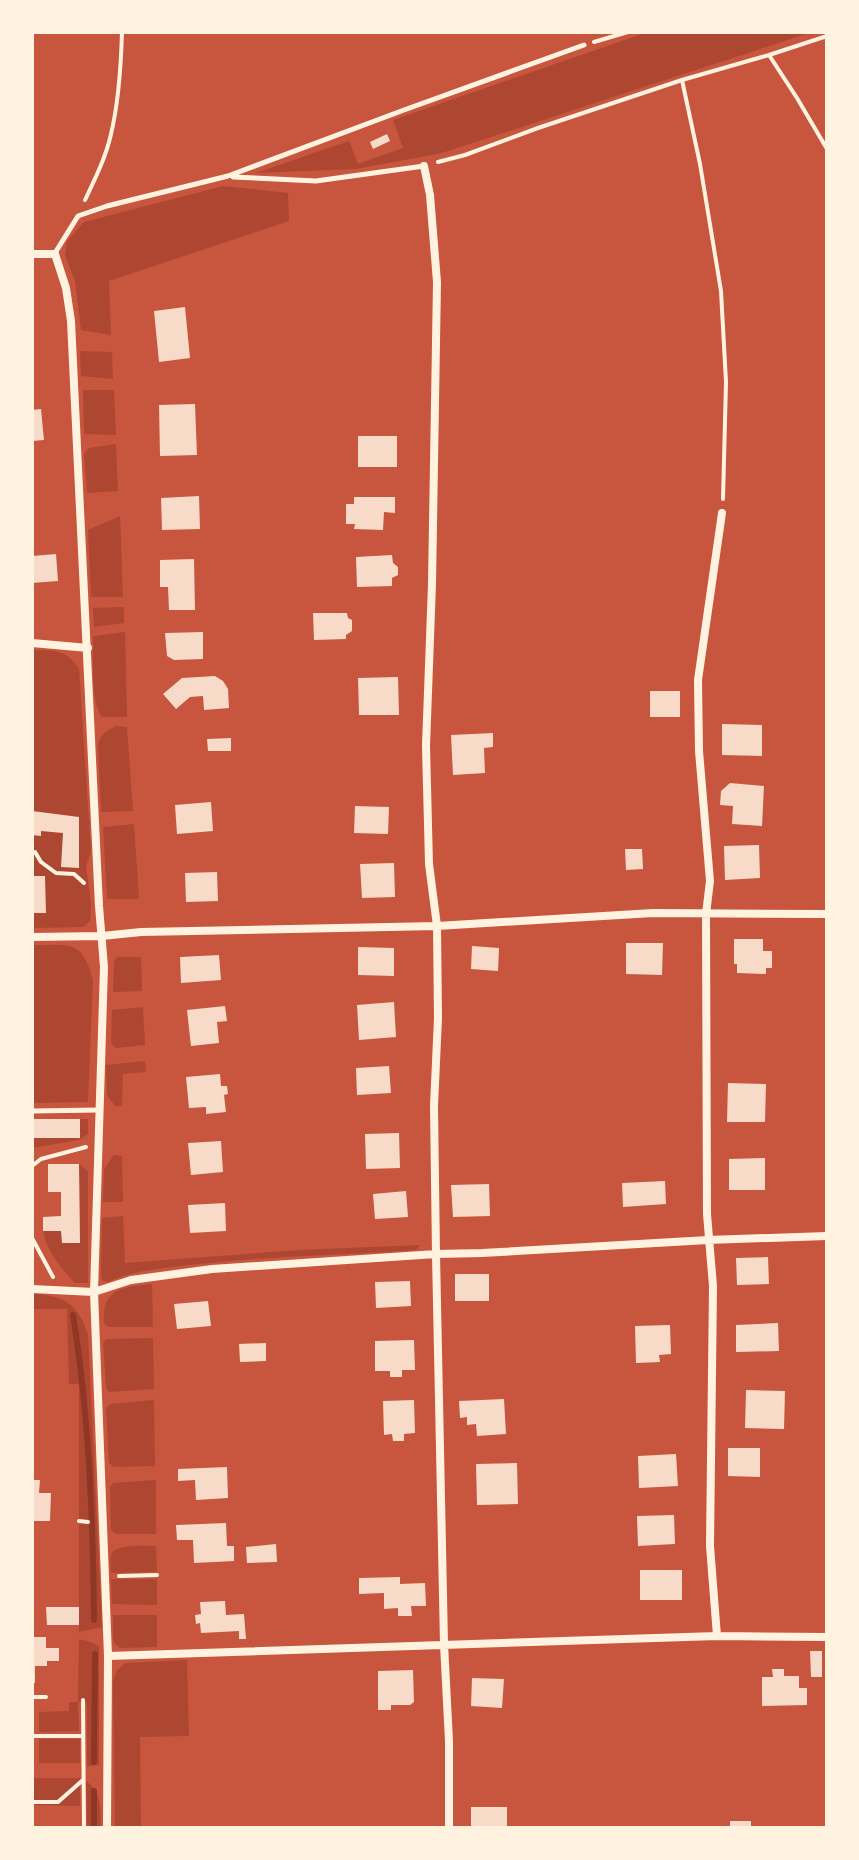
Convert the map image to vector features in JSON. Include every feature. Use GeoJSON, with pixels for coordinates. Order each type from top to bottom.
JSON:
{"type":"FeatureCollection","features":[{"type":"Feature","properties":{"kind":"street"},"geometry":{"type":"LineString","coordinates":[[424,166],[430,195],[437,282],[426,746],[429,864],[437,926],[438,1018],[434,1106],[449,1828]]}},
{"type":"Feature","properties":{"kind":"street"},"geometry":{"type":"LineString","coordinates":[[32,254],[55,254],[66,288],[71,321],[104,967],[94,1292],[108,1656],[107,1828]]}},
{"type":"Feature","properties":{"kind":"street"},"geometry":{"type":"LineString","coordinates":[[717,1636],[710,1546],[713,1286],[708,1240],[706,914],[710,881],[699,751],[698,680],[722,513]]}},
{"type":"Feature","properties":{"kind":"street"},"geometry":{"type":"LineString","coordinates":[[32,643],[88,648]]}},
{"type":"Feature","properties":{"kind":"street"},"geometry":{"type":"LineString","coordinates":[[32,937],[437,926],[653,913],[827,914]]}},
{"type":"Feature","properties":{"kind":"street"},"geometry":{"type":"LineString","coordinates":[[32,1289],[94,1292],[131,1280],[212,1269],[436,1254],[827,1236]]}},
{"type":"Feature","properties":{"kind":"street"},"geometry":{"type":"LineString","coordinates":[[108,1656],[717,1636],[827,1637]]}},
{"type":"Feature","properties":{"kind":"lane"},"geometry":{"type":"LineString","coordinates":[[55,254],[78,216],[228,176],[584,45]]}},
{"type":"Feature","properties":{"kind":"lane"},"geometry":{"type":"LineString","coordinates":[[228,176],[316,181],[424,166]]}},
{"type":"Feature","properties":{"kind":"lane"},"geometry":{"type":"LineString","coordinates":[[32,1111],[100,1110]]}},
{"type":"Feature","properties":{"kind":"path"},"geometry":{"type":"LineString","coordinates":[[78,216],[111,135],[120,77],[122,32]]}},
{"type":"Feature","properties":{"kind":"path"},"geometry":{"type":"LineString","coordinates":[[584,45],[628,32]]}},
{"type":"Feature","properties":{"kind":"path"},"geometry":{"type":"LineString","coordinates":[[424,166],[465,155],[682,80],[827,36]]}},
{"type":"Feature","properties":{"kind":"path"},"geometry":{"type":"LineString","coordinates":[[769,55],[827,149]]}},
{"type":"Feature","properties":{"kind":"path"},"geometry":{"type":"LineString","coordinates":[[682,80],[700,164],[721,291],[726,382],[722,513]]}},
{"type":"Feature","properties":{"kind":"path"},"geometry":{"type":"LineString","coordinates":[[35,852],[41,862],[56,873],[74,874],[98,890]]}},
{"type":"Feature","properties":{"kind":"path"},"geometry":{"type":"LineString","coordinates":[[32,1166],[41,1159],[99,1144]]}},
{"type":"Feature","properties":{"kind":"path"},"geometry":{"type":"LineString","coordinates":[[32,1238],[60,1289]]}},
{"type":"Feature","properties":{"kind":"path"},"geometry":{"type":"LineString","coordinates":[[105,1576],[157,1575]]}},
{"type":"Feature","properties":{"kind":"path"},"geometry":{"type":"LineString","coordinates":[[32,1697],[46,1697]]}},
{"type":"Feature","properties":{"kind":"path"},"geometry":{"type":"LineString","coordinates":[[83,1700],[84,1828]]}},
{"type":"Feature","properties":{"kind":"path"},"geometry":{"type":"LineString","coordinates":[[33,1736],[83,1736]]}},
{"type":"Feature","properties":{"kind":"path"},"geometry":{"type":"LineString","coordinates":[[32,1802],[58,1802],[83,1780]]}},
{"type":"Feature","properties":{"kind":"shaded area"},"geometry":{"type":"Polygon","coordinates":[[[648,32],[812,32],[442,153],[356,169],[256,173],[349,141],[358,164],[403,148],[393,120],[648,32]]]}},
{"type":"Feature","properties":{"kind":"shaded area"},"geometry":{"type":"Polygon","coordinates":[[[223,186],[288,193],[289,221],[109,281],[111,335],[81,330],[75,281],[65,256],[67,241],[84,222],[223,186]]]}},
{"type":"Feature","properties":{"kind":"shaded area"},"geometry":{"type":"Polygon","coordinates":[[[80,351],[112,352],[113,379],[81,376],[80,351]]]}},
{"type":"Feature","properties":{"kind":"shaded area"},"geometry":{"type":"Polygon","coordinates":[[[83,390],[114,390],[116,435],[84,434],[83,390]]]}},
{"type":"Feature","properties":{"kind":"shaded area"},"geometry":{"type":"Polygon","coordinates":[[[116,444],[118,491],[87,493],[84,454],[89,448],[116,444]]]}},
{"type":"Feature","properties":{"kind":"shaded area"},"geometry":{"type":"Polygon","coordinates":[[[120,516],[123,597],[91,597],[88,530],[120,516]]]}},
{"type":"Feature","properties":{"kind":"shaded area"},"geometry":{"type":"Polygon","coordinates":[[[124,607],[124,623],[94,627],[93,608],[124,607]]]}},
{"type":"Feature","properties":{"kind":"shaded area"},"geometry":{"type":"Polygon","coordinates":[[[125,632],[127,717],[102,717],[94,690],[93,636],[125,632]]]}},
{"type":"Feature","properties":{"kind":"shaded area"},"geometry":{"type":"Polygon","coordinates":[[[32,650],[59,652],[70,658],[79,669],[91,851],[86,866],[90,921],[84,927],[32,928],[32,650]]]}},
{"type":"Feature","properties":{"kind":"shaded area"},"geometry":{"type":"Polygon","coordinates":[[[117,726],[127,727],[133,811],[101,812],[98,745],[104,733],[117,726]]]}},
{"type":"Feature","properties":{"kind":"shaded area"},"geometry":{"type":"Polygon","coordinates":[[[134,824],[139,899],[107,899],[103,827],[134,824]]]}},
{"type":"Feature","properties":{"kind":"shaded area"},"geometry":{"type":"Polygon","coordinates":[[[32,945],[73,947],[85,958],[89,967],[93,981],[88,1102],[32,1103],[32,945]]]}},
{"type":"Feature","properties":{"kind":"shaded area"},"geometry":{"type":"Polygon","coordinates":[[[117,957],[141,957],[142,991],[113,992],[114,961],[117,957]]]}},
{"type":"Feature","properties":{"kind":"shaded area"},"geometry":{"type":"Polygon","coordinates":[[[143,1007],[145,1045],[116,1048],[111,1043],[112,1010],[143,1007]]]}},
{"type":"Feature","properties":{"kind":"shaded area"},"geometry":{"type":"Polygon","coordinates":[[[145,1061],[146,1072],[123,1074],[122,1106],[115,1106],[107,1095],[106,1065],[145,1061]]]}},
{"type":"Feature","properties":{"kind":"shaded area"},"geometry":{"type":"Polygon","coordinates":[[[80,1119],[88,1119],[88,1134],[79,1140],[32,1148],[32,1138],[79,1138],[80,1119]]]}},
{"type":"Feature","properties":{"kind":"shaded area"},"geometry":{"type":"Polygon","coordinates":[[[114,1155],[122,1156],[123,1202],[103,1202],[104,1169],[114,1155]]]}},
{"type":"Feature","properties":{"kind":"shaded area"},"geometry":{"type":"Polygon","coordinates":[[[79,1164],[88,1171],[88,1283],[75,1283],[65,1272],[51,1253],[43,1231],[62,1231],[62,1243],[80,1243],[79,1164]]]}},
{"type":"Feature","properties":{"kind":"shaded area"},"geometry":{"type":"Polygon","coordinates":[[[123,1216],[125,1263],[420,1245],[416,1250],[253,1259],[164,1268],[130,1274],[108,1282],[102,1280],[101,1274],[102,1218],[123,1216]]]}},
{"type":"Feature","properties":{"kind":"shaded area"},"geometry":{"type":"Polygon","coordinates":[[[152,1284],[153,1327],[108,1327],[104,1323],[104,1311],[110,1296],[124,1288],[152,1284]]]}},
{"type":"Feature","properties":{"kind":"shaded area"},"geometry":{"type":"Polygon","coordinates":[[[32,1294],[53,1296],[68,1303],[80,1316],[88,1335],[102,1627],[79,1632],[79,1384],[69,1384],[67,1309],[32,1309],[32,1294]]]}},
{"type":"Feature","properties":{"kind":"shaded area"},"geometry":{"type":"Polygon","coordinates":[[[153,1338],[154,1389],[109,1392],[106,1388],[103,1342],[107,1339],[153,1338]]]}},
{"type":"Feature","properties":{"kind":"shaded area"},"geometry":{"type":"Polygon","coordinates":[[[154,1400],[155,1466],[114,1467],[109,1463],[106,1408],[110,1404],[154,1400]]]}},
{"type":"Feature","properties":{"kind":"shaded area"},"geometry":{"type":"Polygon","coordinates":[[[156,1480],[156,1534],[116,1534],[111,1530],[110,1487],[113,1483],[156,1480]]]}},
{"type":"Feature","properties":{"kind":"shaded area"},"geometry":{"type":"Polygon","coordinates":[[[156,1546],[157,1572],[111,1573],[111,1557],[115,1550],[156,1546]]]}},
{"type":"Feature","properties":{"kind":"shaded area"},"geometry":{"type":"Polygon","coordinates":[[[111,1579],[157,1579],[157,1605],[112,1604],[111,1579]]]}},
{"type":"Feature","properties":{"kind":"shaded area"},"geometry":{"type":"Polygon","coordinates":[[[113,1615],[157,1615],[157,1647],[120,1648],[113,1642],[113,1615]]]}},
{"type":"Feature","properties":{"kind":"shaded area"},"geometry":{"type":"Polygon","coordinates":[[[79,1639],[99,1647],[99,1765],[87,1766],[87,1702],[78,1702],[79,1639]]]}},
{"type":"Feature","properties":{"kind":"shaded area"},"geometry":{"type":"Polygon","coordinates":[[[187,1660],[189,1736],[140,1737],[141,1828],[115,1828],[113,1681],[117,1670],[126,1663],[187,1660]]]}},
{"type":"Feature","properties":{"kind":"shaded area"},"geometry":{"type":"Polygon","coordinates":[[[69,1702],[78,1702],[79,1731],[39,1732],[39,1712],[69,1711],[69,1702]]]}},
{"type":"Feature","properties":{"kind":"shaded area"},"geometry":{"type":"Polygon","coordinates":[[[39,1739],[80,1739],[80,1763],[39,1763],[39,1739]]]}},
{"type":"Feature","properties":{"kind":"shaded area"},"geometry":{"type":"Polygon","coordinates":[[[32,1778],[80,1778],[80,1806],[32,1805],[32,1778]]]}},
{"type":"Feature","properties":{"kind":"shaded area"},"geometry":{"type":"Polygon","coordinates":[[[86,1781],[98,1796],[101,1828],[87,1828],[86,1781]]]}},
{"type":"Feature","properties":{"kind":"building"},"geometry":{"type":"Polygon","coordinates":[[[387,134],[390,141],[373,149],[370,142],[387,134]]]}},
{"type":"Feature","properties":{"kind":"building"},"geometry":{"type":"Polygon","coordinates":[[[185,307],[190,358],[159,362],[154,311],[185,307]]]}},
{"type":"Feature","properties":{"kind":"building"},"geometry":{"type":"Polygon","coordinates":[[[195,404],[197,455],[160,456],[159,405],[195,404]]]}},
{"type":"Feature","properties":{"kind":"building"},"geometry":{"type":"Polygon","coordinates":[[[41,409],[44,440],[32,441],[32,410],[41,409]]]}},
{"type":"Feature","properties":{"kind":"building"},"geometry":{"type":"Polygon","coordinates":[[[358,436],[397,436],[397,467],[358,467],[358,436]]]}},
{"type":"Feature","properties":{"kind":"building"},"geometry":{"type":"Polygon","coordinates":[[[199,496],[200,529],[162,530],[161,498],[199,496]]]}},
{"type":"Feature","properties":{"kind":"building"},"geometry":{"type":"Polygon","coordinates":[[[354,497],[395,497],[395,513],[384,512],[383,530],[354,529],[355,524],[346,524],[346,504],[354,504],[354,497]]]}},
{"type":"Feature","properties":{"kind":"building"},"geometry":{"type":"Polygon","coordinates":[[[56,554],[58,581],[32,583],[32,556],[56,554]]]}},
{"type":"Feature","properties":{"kind":"building"},"geometry":{"type":"Polygon","coordinates":[[[392,555],[398,575],[392,578],[392,586],[357,587],[356,557],[392,555]]]}},
{"type":"Feature","properties":{"kind":"building"},"geometry":{"type":"Polygon","coordinates":[[[194,559],[195,610],[169,610],[168,587],[160,587],[160,560],[194,559]]]}},
{"type":"Feature","properties":{"kind":"building"},"geometry":{"type":"Polygon","coordinates":[[[313,613],[347,613],[352,620],[352,631],[346,639],[314,640],[313,613]]]}},
{"type":"Feature","properties":{"kind":"building"},"geometry":{"type":"Polygon","coordinates":[[[203,632],[203,659],[174,660],[167,656],[165,633],[203,632]]]}},
{"type":"Feature","properties":{"kind":"building"},"geometry":{"type":"Polygon","coordinates":[[[215,676],[228,689],[229,708],[204,710],[203,696],[190,697],[176,709],[163,694],[182,678],[215,676]]]}},
{"type":"Feature","properties":{"kind":"building"},"geometry":{"type":"Polygon","coordinates":[[[398,677],[399,715],[359,715],[358,678],[398,677]]]}},
{"type":"Feature","properties":{"kind":"building"},"geometry":{"type":"Polygon","coordinates":[[[650,691],[680,691],[680,717],[650,717],[650,691]]]}},
{"type":"Feature","properties":{"kind":"building"},"geometry":{"type":"Polygon","coordinates":[[[722,724],[762,725],[762,756],[722,755],[722,724]]]}},
{"type":"Feature","properties":{"kind":"building"},"geometry":{"type":"Polygon","coordinates":[[[493,733],[493,747],[484,748],[485,773],[453,775],[451,735],[493,733]]]}},
{"type":"Feature","properties":{"kind":"building"},"geometry":{"type":"Polygon","coordinates":[[[231,738],[231,751],[208,751],[207,739],[231,738]]]}},
{"type":"Feature","properties":{"kind":"building"},"geometry":{"type":"Polygon","coordinates":[[[730,783],[764,786],[762,826],[732,824],[733,806],[720,805],[721,791],[730,783]]]}},
{"type":"Feature","properties":{"kind":"building"},"geometry":{"type":"Polygon","coordinates":[[[211,802],[213,831],[177,834],[175,805],[211,802]]]}},
{"type":"Feature","properties":{"kind":"building"},"geometry":{"type":"Polygon","coordinates":[[[355,806],[389,807],[388,834],[354,833],[355,806]]]}},
{"type":"Feature","properties":{"kind":"building"},"geometry":{"type":"Polygon","coordinates":[[[32,811],[79,817],[79,868],[61,867],[63,833],[41,831],[41,836],[32,835],[32,811]]]}},
{"type":"Feature","properties":{"kind":"building"},"geometry":{"type":"Polygon","coordinates":[[[759,845],[760,878],[725,880],[724,846],[759,845]]]}},
{"type":"Feature","properties":{"kind":"building"},"geometry":{"type":"Polygon","coordinates":[[[625,849],[642,849],[643,869],[626,870],[625,849]]]}},
{"type":"Feature","properties":{"kind":"building"},"geometry":{"type":"Polygon","coordinates":[[[394,863],[395,897],[362,898],[360,864],[394,863]]]}},
{"type":"Feature","properties":{"kind":"building"},"geometry":{"type":"Polygon","coordinates":[[[217,872],[218,901],[186,902],[185,873],[217,872]]]}},
{"type":"Feature","properties":{"kind":"building"},"geometry":{"type":"Polygon","coordinates":[[[32,876],[45,876],[46,913],[32,913],[32,876]]]}},
{"type":"Feature","properties":{"kind":"building"},"geometry":{"type":"Polygon","coordinates":[[[734,939],[763,939],[763,951],[772,951],[772,968],[766,968],[766,974],[737,973],[734,939]]]}},
{"type":"Feature","properties":{"kind":"building"},"geometry":{"type":"Polygon","coordinates":[[[626,943],[663,943],[662,975],[626,974],[626,943]]]}},
{"type":"Feature","properties":{"kind":"building"},"geometry":{"type":"Polygon","coordinates":[[[472,946],[499,948],[498,971],[471,969],[472,946]]]}},
{"type":"Feature","properties":{"kind":"building"},"geometry":{"type":"Polygon","coordinates":[[[358,947],[394,948],[394,976],[358,975],[358,947]]]}},
{"type":"Feature","properties":{"kind":"building"},"geometry":{"type":"Polygon","coordinates":[[[219,955],[221,980],[181,983],[180,957],[219,955]]]}},
{"type":"Feature","properties":{"kind":"building"},"geometry":{"type":"Polygon","coordinates":[[[394,1002],[396,1037],[359,1040],[357,1005],[394,1002]]]}},
{"type":"Feature","properties":{"kind":"building"},"geometry":{"type":"Polygon","coordinates":[[[225,1006],[227,1021],[217,1022],[219,1043],[191,1046],[187,1010],[225,1006]]]}},
{"type":"Feature","properties":{"kind":"building"},"geometry":{"type":"Polygon","coordinates":[[[389,1066],[391,1093],[357,1095],[356,1068],[389,1066]]]}},
{"type":"Feature","properties":{"kind":"building"},"geometry":{"type":"Polygon","coordinates":[[[220,1074],[221,1086],[227,1086],[228,1094],[224,1095],[226,1112],[206,1114],[206,1107],[189,1108],[186,1077],[220,1074]]]}},
{"type":"Feature","properties":{"kind":"building"},"geometry":{"type":"Polygon","coordinates":[[[728,1083],[766,1084],[765,1122],[727,1122],[728,1083]]]}},
{"type":"Feature","properties":{"kind":"building"},"geometry":{"type":"Polygon","coordinates":[[[32,1119],[80,1119],[80,1138],[32,1138],[32,1119]]]}},
{"type":"Feature","properties":{"kind":"building"},"geometry":{"type":"Polygon","coordinates":[[[399,1133],[400,1168],[366,1169],[365,1134],[399,1133]]]}},
{"type":"Feature","properties":{"kind":"building"},"geometry":{"type":"Polygon","coordinates":[[[221,1141],[223,1172],[191,1175],[188,1143],[221,1141]]]}},
{"type":"Feature","properties":{"kind":"building"},"geometry":{"type":"Polygon","coordinates":[[[765,1158],[765,1190],[729,1190],[729,1159],[765,1158]]]}},
{"type":"Feature","properties":{"kind":"building"},"geometry":{"type":"Polygon","coordinates":[[[48,1164],[79,1164],[80,1243],[62,1243],[61,1231],[43,1231],[43,1217],[61,1216],[61,1192],[48,1192],[48,1164]]]}},
{"type":"Feature","properties":{"kind":"building"},"geometry":{"type":"Polygon","coordinates":[[[665,1181],[666,1204],[623,1207],[622,1183],[665,1181]]]}},
{"type":"Feature","properties":{"kind":"building"},"geometry":{"type":"Polygon","coordinates":[[[489,1184],[490,1216],[453,1217],[451,1185],[489,1184]]]}},
{"type":"Feature","properties":{"kind":"building"},"geometry":{"type":"Polygon","coordinates":[[[406,1191],[408,1217],[375,1219],[373,1194],[406,1191]]]}},
{"type":"Feature","properties":{"kind":"building"},"geometry":{"type":"Polygon","coordinates":[[[225,1203],[226,1231],[190,1233],[188,1205],[225,1203]]]}},
{"type":"Feature","properties":{"kind":"building"},"geometry":{"type":"Polygon","coordinates":[[[768,1257],[769,1284],[737,1285],[736,1258],[768,1257]]]}},
{"type":"Feature","properties":{"kind":"building"},"geometry":{"type":"Polygon","coordinates":[[[455,1274],[489,1274],[489,1301],[455,1301],[455,1274]]]}},
{"type":"Feature","properties":{"kind":"building"},"geometry":{"type":"Polygon","coordinates":[[[410,1281],[411,1306],[376,1308],[375,1282],[410,1281]]]}},
{"type":"Feature","properties":{"kind":"building"},"geometry":{"type":"Polygon","coordinates":[[[208,1301],[211,1326],[177,1329],[174,1304],[208,1301]]]}},
{"type":"Feature","properties":{"kind":"building"},"geometry":{"type":"Polygon","coordinates":[[[778,1323],[779,1351],[736,1352],[736,1325],[778,1323]]]}},
{"type":"Feature","properties":{"kind":"building"},"geometry":{"type":"Polygon","coordinates":[[[670,1325],[671,1354],[659,1355],[660,1362],[636,1363],[635,1326],[670,1325]]]}},
{"type":"Feature","properties":{"kind":"building"},"geometry":{"type":"Polygon","coordinates":[[[414,1340],[415,1370],[402,1370],[402,1377],[390,1377],[390,1371],[375,1371],[375,1341],[414,1340]]]}},
{"type":"Feature","properties":{"kind":"building"},"geometry":{"type":"Polygon","coordinates":[[[266,1343],[266,1361],[240,1362],[239,1344],[266,1343]]]}},
{"type":"Feature","properties":{"kind":"building"},"geometry":{"type":"Polygon","coordinates":[[[746,1390],[785,1391],[784,1429],[745,1428],[746,1390]]]}},
{"type":"Feature","properties":{"kind":"building"},"geometry":{"type":"Polygon","coordinates":[[[504,1399],[506,1434],[477,1436],[476,1424],[467,1425],[467,1417],[460,1418],[459,1401],[504,1399]]]}},
{"type":"Feature","properties":{"kind":"building"},"geometry":{"type":"Polygon","coordinates":[[[414,1400],[415,1433],[404,1434],[404,1441],[393,1441],[392,1434],[384,1435],[383,1401],[414,1400]]]}},
{"type":"Feature","properties":{"kind":"building"},"geometry":{"type":"Polygon","coordinates":[[[728,1448],[760,1448],[760,1477],[728,1476],[728,1448]]]}},
{"type":"Feature","properties":{"kind":"building"},"geometry":{"type":"Polygon","coordinates":[[[676,1454],[678,1486],[639,1488],[638,1456],[676,1454]]]}},
{"type":"Feature","properties":{"kind":"building"},"geometry":{"type":"Polygon","coordinates":[[[517,1463],[518,1504],[477,1505],[476,1464],[517,1463]]]}},
{"type":"Feature","properties":{"kind":"building"},"geometry":{"type":"Polygon","coordinates":[[[227,1467],[228,1498],[196,1500],[195,1480],[178,1481],[178,1469],[227,1467]]]}},
{"type":"Feature","properties":{"kind":"building"},"geometry":{"type":"Polygon","coordinates":[[[32,1480],[40,1480],[39,1493],[51,1493],[50,1521],[32,1521],[32,1480]]]}},
{"type":"Feature","properties":{"kind":"building"},"geometry":{"type":"Polygon","coordinates":[[[674,1515],[675,1544],[638,1546],[637,1516],[674,1515]]]}},
{"type":"Feature","properties":{"kind":"building"},"geometry":{"type":"Polygon","coordinates":[[[226,1523],[227,1546],[234,1546],[234,1561],[194,1563],[193,1540],[177,1540],[176,1525],[226,1523]]]}},
{"type":"Feature","properties":{"kind":"building"},"geometry":{"type":"Polygon","coordinates":[[[276,1544],[277,1562],[247,1563],[246,1547],[276,1544]]]}},
{"type":"Feature","properties":{"kind":"building"},"geometry":{"type":"Polygon","coordinates":[[[640,1570],[682,1570],[682,1600],[640,1600],[640,1570]]]}},
{"type":"Feature","properties":{"kind":"building"},"geometry":{"type":"Polygon","coordinates":[[[400,1577],[400,1584],[425,1583],[426,1606],[411,1606],[412,1616],[398,1616],[398,1608],[384,1609],[384,1593],[359,1594],[359,1578],[400,1577]]]}},
{"type":"Feature","properties":{"kind":"building"},"geometry":{"type":"Polygon","coordinates":[[[225,1601],[226,1615],[244,1614],[246,1639],[239,1639],[239,1631],[201,1633],[200,1623],[196,1624],[195,1615],[201,1614],[200,1602],[225,1601]]]}},
{"type":"Feature","properties":{"kind":"building"},"geometry":{"type":"Polygon","coordinates":[[[46,1607],[79,1607],[79,1625],[47,1625],[46,1607]]]}},
{"type":"Feature","properties":{"kind":"building"},"geometry":{"type":"Polygon","coordinates":[[[32,1637],[46,1637],[46,1648],[59,1648],[59,1661],[47,1661],[47,1666],[35,1666],[35,1683],[32,1683],[32,1637]]]}},
{"type":"Feature","properties":{"kind":"building"},"geometry":{"type":"Polygon","coordinates":[[[810,1651],[822,1651],[822,1677],[811,1677],[810,1651]]]}},
{"type":"Feature","properties":{"kind":"building"},"geometry":{"type":"Polygon","coordinates":[[[772,1669],[784,1669],[784,1676],[799,1676],[799,1688],[807,1688],[807,1705],[762,1706],[762,1677],[773,1677],[772,1669]]]}},
{"type":"Feature","properties":{"kind":"building"},"geometry":{"type":"Polygon","coordinates":[[[413,1670],[414,1702],[410,1705],[391,1705],[391,1710],[378,1710],[378,1671],[413,1670]]]}},
{"type":"Feature","properties":{"kind":"building"},"geometry":{"type":"Polygon","coordinates":[[[472,1678],[504,1679],[502,1708],[471,1706],[472,1678]]]}},
{"type":"Feature","properties":{"kind":"building"},"geometry":{"type":"Polygon","coordinates":[[[471,1807],[507,1807],[507,1828],[471,1828],[471,1807]]]}},
{"type":"Feature","properties":{"kind":"building"},"geometry":{"type":"Polygon","coordinates":[[[730,1821],[751,1821],[751,1828],[730,1828],[730,1821]]]}},
{"type":"Feature","properties":{"kind":"waterway"},"geometry":{"type":"LineString","coordinates":[[73,1315],[89,1467],[94,1620]]}},
{"type":"Feature","properties":{"kind":"waterway"},"geometry":{"type":"LineString","coordinates":[[94,1762],[95,1654]]}},
{"type":"Feature","properties":{"kind":"waterway"},"geometry":{"type":"LineString","coordinates":[[94,1791],[94,1828]]}}]}
